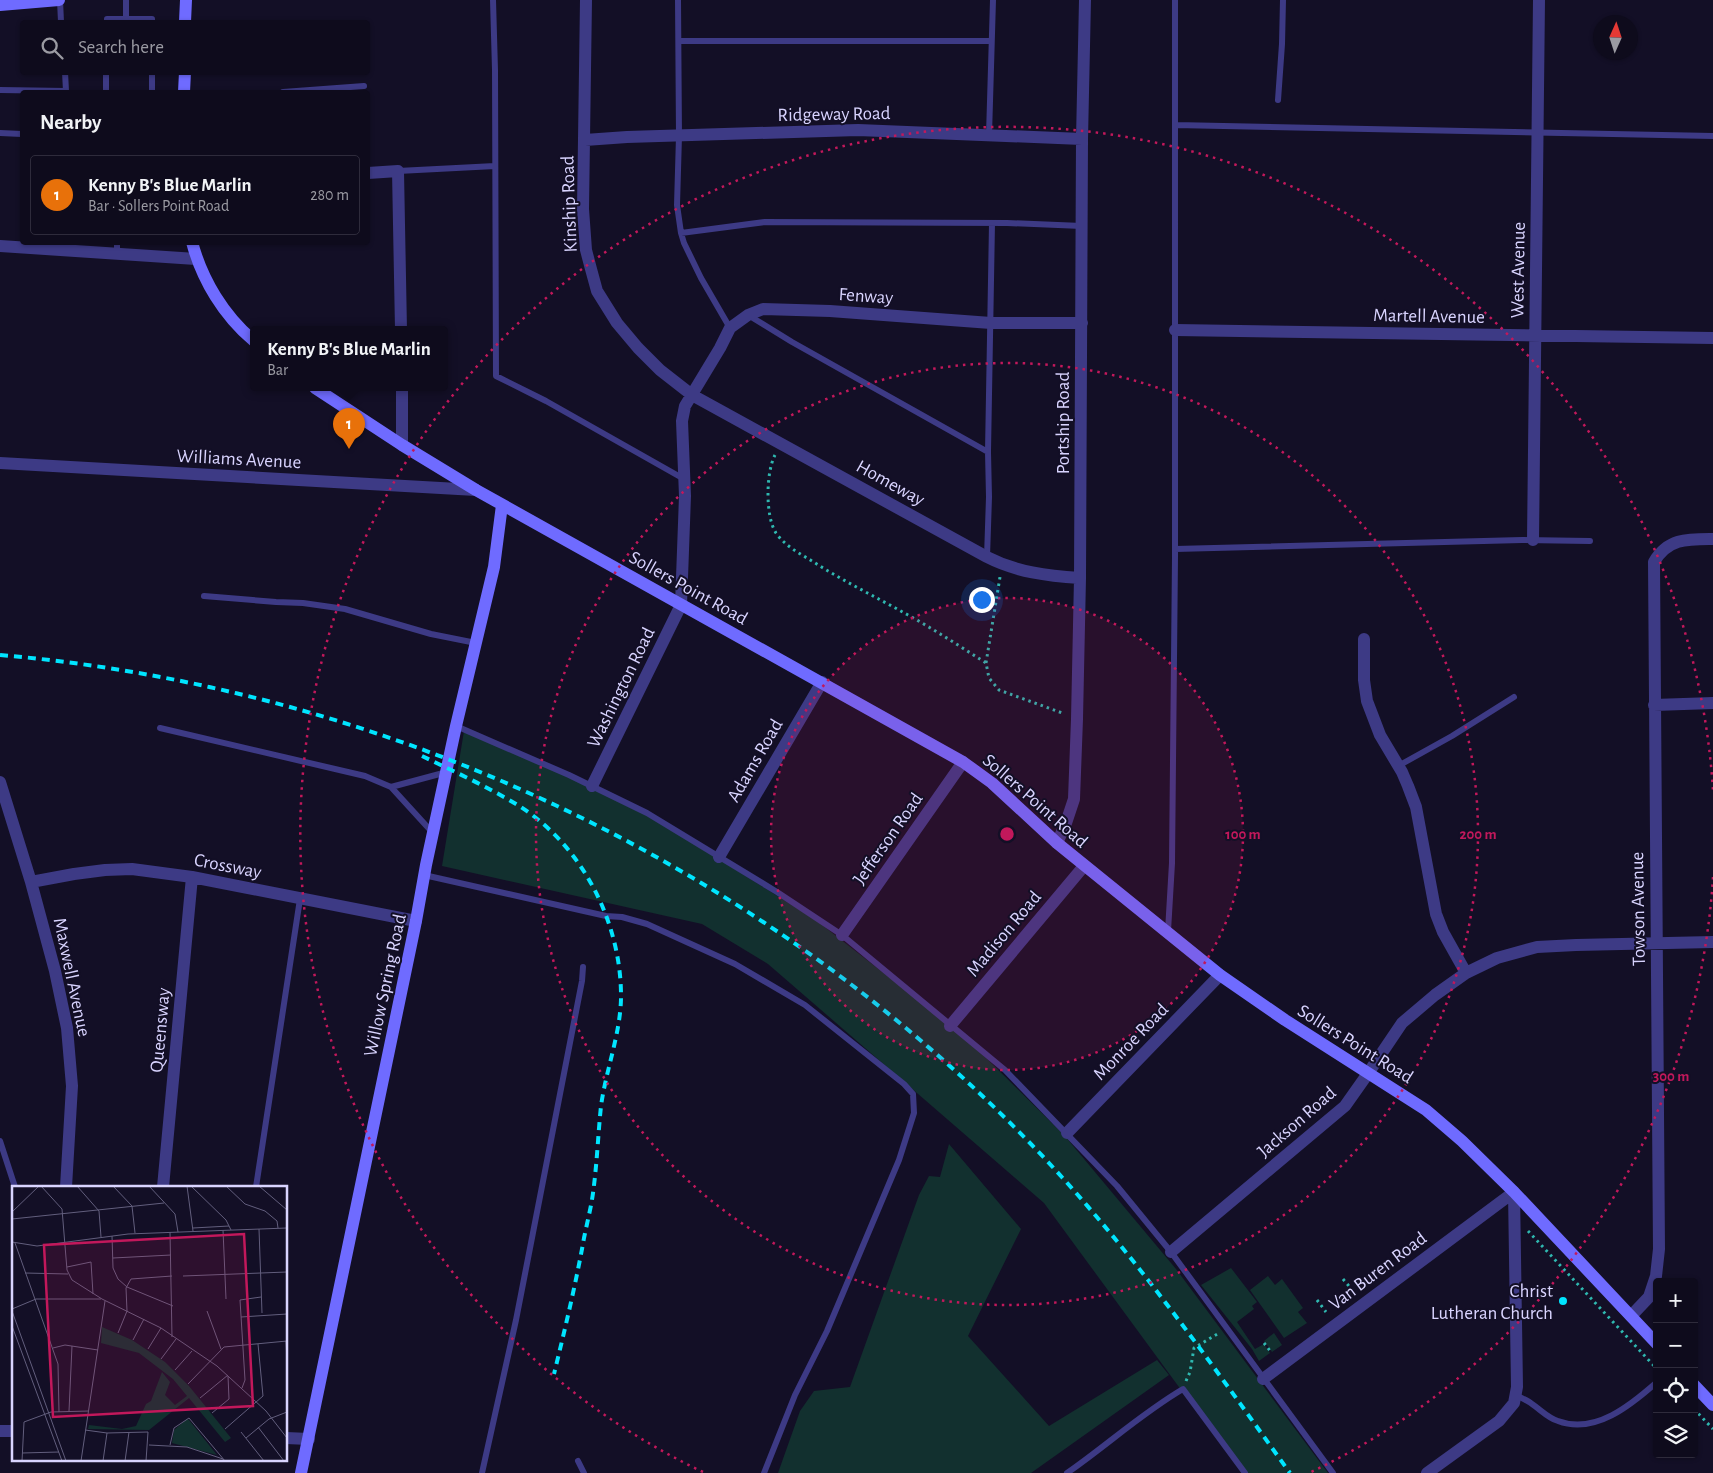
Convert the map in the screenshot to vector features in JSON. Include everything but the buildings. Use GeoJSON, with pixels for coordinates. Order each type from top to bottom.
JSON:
{"type":"FeatureCollection","features":[{"type":"Feature","properties":{"kind":"street"},"geometry":{"type":"LineString","coordinates":[[0,5],[59,0]]}},
{"type":"Feature","properties":{"kind":"street"},"geometry":{"type":"LineString","coordinates":[[185,20],[186,0]]}},
{"type":"Feature","properties":{"kind":"street","name":"Kinship Road"},"geometry":{"type":"LineString","coordinates":[[586,0],[584,229],[586,250],[597,290],[617,323],[660,370],[692,395]]}},
{"type":"Feature","properties":{"kind":"street","name":"Portship Road"},"geometry":{"type":"LineString","coordinates":[[1057,843],[1074,800],[1077,719],[1085,0]]}},
{"type":"Feature","properties":{"kind":"street","name":"West Avenue"},"geometry":{"type":"LineString","coordinates":[[1533,540],[1539,0]]}},
{"type":"Feature","properties":{"kind":"street"},"geometry":{"type":"LineString","coordinates":[[184,90],[185,75]]}},
{"type":"Feature","properties":{"kind":"street","name":"Ridgeway Road"},"geometry":{"type":"LineString","coordinates":[[585,140],[858,130],[1082,139]]}},
{"type":"Feature","properties":{"kind":"street"},"geometry":{"type":"LineString","coordinates":[[370,173],[398,171],[402,326]]}},
{"type":"Feature","properties":{"kind":"street"},"geometry":{"type":"LineString","coordinates":[[193,245],[196,259],[217,299],[228,314],[250,337]]}},
{"type":"Feature","properties":{"kind":"street"},"geometry":{"type":"LineString","coordinates":[[0,246],[117,248],[196,259]]}},
{"type":"Feature","properties":{"kind":"street","name":"Fenway"},"geometry":{"type":"LineString","coordinates":[[692,395],[730,328],[748,315],[763,309],[991,323],[1082,323]]}},
{"type":"Feature","properties":{"kind":"street","name":"Martell Avenue"},"geometry":{"type":"LineString","coordinates":[[1175,330],[1713,338]]}},
{"type":"Feature","properties":{"kind":"street","name":"Sollers Point Road"},"geometry":{"type":"LineString","coordinates":[[320,391],[402,445],[502,505],[963,762],[992,783],[1084,866],[1220,975],[1426,1110],[1462,1141],[1514,1192],[1653,1340]]}},
{"type":"Feature","properties":{"kind":"street"},"geometry":{"type":"LineString","coordinates":[[402,391],[402,445]]}},
{"type":"Feature","properties":{"kind":"street"},"geometry":{"type":"LineString","coordinates":[[681,605],[685,525],[682,421],[685,406],[692,395]]}},
{"type":"Feature","properties":{"kind":"street","name":"Homeway"},"geometry":{"type":"LineString","coordinates":[[692,395],[987,557],[1002,564],[1053,577],[1080,578]]}},
{"type":"Feature","properties":{"kind":"street","name":"Williams Avenue"},"geometry":{"type":"LineString","coordinates":[[0,463],[476,490]]}},
{"type":"Feature","properties":{"kind":"street","name":"Willow Spring Road"},"geometry":{"type":"LineString","coordinates":[[301,1473],[424,875],[456,726],[494,567],[502,505]]}},
{"type":"Feature","properties":{"kind":"street","name":"Towson Avenue"},"geometry":{"type":"LineString","coordinates":[[1632,1316],[1648,1297],[1656,1276],[1659,1250],[1654,562],[1666,546],[1691,539],[1713,539]]}},
{"type":"Feature","properties":{"kind":"street","name":"Washington Road"},"geometry":{"type":"LineString","coordinates":[[592,786],[681,605]]}},
{"type":"Feature","properties":{"kind":"street"},"geometry":{"type":"LineString","coordinates":[[1364,639],[1364,680],[1367,701],[1380,735],[1408,786],[1416,808],[1436,914],[1443,932],[1466,973]]}},
{"type":"Feature","properties":{"kind":"street","name":"Adams Road"},"geometry":{"type":"LineString","coordinates":[[719,857],[822,682]]}},
{"type":"Feature","properties":{"kind":"street"},"geometry":{"type":"LineString","coordinates":[[1654,705],[1713,703]]}},
{"type":"Feature","properties":{"kind":"street","name":"Jefferson Road"},"geometry":{"type":"LineString","coordinates":[[842,935],[963,762]]}},
{"type":"Feature","properties":{"kind":"street","name":"Maxwell Avenue"},"geometry":{"type":"LineString","coordinates":[[0,782],[31,882],[55,971],[67,1028],[72,1086],[66,1186]]}},
{"type":"Feature","properties":{"kind":"street","name":"Madison Road"},"geometry":{"type":"LineString","coordinates":[[950,1026],[1084,866]]}},
{"type":"Feature","properties":{"kind":"street","name":"Crossway"},"geometry":{"type":"LineString","coordinates":[[31,882],[105,870],[132,869],[192,877],[416,921]]}},
{"type":"Feature","properties":{"kind":"street","name":"Queensway"},"geometry":{"type":"LineString","coordinates":[[163,1186],[192,877]]}},
{"type":"Feature","properties":{"kind":"street","name":"Jackson Road"},"geometry":{"type":"LineString","coordinates":[[1171,1252],[1345,1106],[1402,1023],[1435,995],[1466,973],[1497,958],[1537,947],[1713,942]]}},
{"type":"Feature","properties":{"kind":"street","name":"Monroe Road"},"geometry":{"type":"LineString","coordinates":[[1067,1133],[1220,975]]}},
{"type":"Feature","properties":{"kind":"street"},"geometry":{"type":"LineString","coordinates":[[1427,1473],[1499,1421],[1514,1404],[1517,1387],[1514,1192]]}},
{"type":"Feature","properties":{"kind":"street","name":"Van Buren Road"},"geometry":{"type":"LineString","coordinates":[[1263,1379],[1514,1192]]}},
{"type":"Feature","properties":{"kind":"street"},"geometry":{"type":"LineString","coordinates":[[1698,1389],[1713,1405]]}},
{"type":"Feature","properties":{"kind":"street"},"geometry":{"type":"LineString","coordinates":[[288,1438],[309,1439]]}},
{"type":"Feature","properties":{"kind":"lane"},"geometry":{"type":"LineString","coordinates":[[59,0],[61,20]]}},
{"type":"Feature","properties":{"kind":"lane"},"geometry":{"type":"LineString","coordinates":[[126,0],[126,19]]}},
{"type":"Feature","properties":{"kind":"lane"},"geometry":{"type":"LineString","coordinates":[[493,0],[496,376],[546,401],[684,479]]}},
{"type":"Feature","properties":{"kind":"lane"},"geometry":{"type":"LineString","coordinates":[[678,0],[679,136],[677,205],[681,233],[684,244],[701,278],[730,328]]}},
{"type":"Feature","properties":{"kind":"lane"},"geometry":{"type":"LineString","coordinates":[[990,135],[992,0]]}},
{"type":"Feature","properties":{"kind":"lane"},"geometry":{"type":"LineString","coordinates":[[1167,934],[1172,863],[1175,549],[1175,0]]}},
{"type":"Feature","properties":{"kind":"lane"},"geometry":{"type":"LineString","coordinates":[[1278,100],[1282,52],[1283,0]]}},
{"type":"Feature","properties":{"kind":"lane"},"geometry":{"type":"LineString","coordinates":[[106,20],[152,20]]}},
{"type":"Feature","properties":{"kind":"lane"},"geometry":{"type":"LineString","coordinates":[[679,41],[991,41]]}},
{"type":"Feature","properties":{"kind":"lane"},"geometry":{"type":"LineString","coordinates":[[65,75],[66,90]]}},
{"type":"Feature","properties":{"kind":"lane"},"geometry":{"type":"LineString","coordinates":[[106,75],[106,90]]}},
{"type":"Feature","properties":{"kind":"lane"},"geometry":{"type":"LineString","coordinates":[[152,75],[152,90]]}},
{"type":"Feature","properties":{"kind":"lane"},"geometry":{"type":"LineString","coordinates":[[310,90],[364,86]]}},
{"type":"Feature","properties":{"kind":"lane"},"geometry":{"type":"LineString","coordinates":[[0,90],[20,91]]}},
{"type":"Feature","properties":{"kind":"lane"},"geometry":{"type":"LineString","coordinates":[[1175,125],[1713,136]]}},
{"type":"Feature","properties":{"kind":"lane"},"geometry":{"type":"LineString","coordinates":[[0,133],[20,134]]}},
{"type":"Feature","properties":{"kind":"lane"},"geometry":{"type":"LineString","coordinates":[[398,171],[495,166]]}},
{"type":"Feature","properties":{"kind":"lane"},"geometry":{"type":"LineString","coordinates":[[681,233],[766,222],[992,223],[1082,226]]}},
{"type":"Feature","properties":{"kind":"lane"},"geometry":{"type":"LineString","coordinates":[[987,557],[992,223]]}},
{"type":"Feature","properties":{"kind":"lane"},"geometry":{"type":"LineString","coordinates":[[748,315],[792,342],[988,452]]}},
{"type":"Feature","properties":{"kind":"lane"},"geometry":{"type":"LineString","coordinates":[[1175,549],[1533,540],[1590,541]]}},
{"type":"Feature","properties":{"kind":"lane"},"geometry":{"type":"LineString","coordinates":[[204,596],[276,602],[303,602],[344,609],[431,634],[476,643]]}},
{"type":"Feature","properties":{"kind":"lane"},"geometry":{"type":"LineString","coordinates":[[1398,766],[1452,736],[1514,697]]}},
{"type":"Feature","properties":{"kind":"lane"},"geometry":{"type":"LineString","coordinates":[[456,726],[592,786],[646,813],[719,857],[842,935],[1005,1070],[1117,1186],[1171,1252],[1332,1473]]}},
{"type":"Feature","properties":{"kind":"lane"},"geometry":{"type":"LineString","coordinates":[[160,728],[365,776],[391,787],[433,833]]}},
{"type":"Feature","properties":{"kind":"lane"},"geometry":{"type":"LineString","coordinates":[[391,787],[446,772]]}},
{"type":"Feature","properties":{"kind":"lane"},"geometry":{"type":"LineString","coordinates":[[424,875],[647,924],[735,964],[805,1005],[904,1084],[913,1094],[914,1114],[899,1160],[827,1331],[795,1395],[764,1473]]}},
{"type":"Feature","properties":{"kind":"lane"},"geometry":{"type":"LineString","coordinates":[[256,1186],[300,899]]}},
{"type":"Feature","properties":{"kind":"lane"},"geometry":{"type":"LineString","coordinates":[[482,1473],[516,1320],[582,981],[583,967]]}},
{"type":"Feature","properties":{"kind":"lane"},"geometry":{"type":"LineString","coordinates":[[0,1141],[15,1186]]}},
{"type":"Feature","properties":{"kind":"lane"},"geometry":{"type":"LineString","coordinates":[[1516,1395],[1532,1403],[1557,1421],[1571,1424],[1594,1422],[1615,1414],[1639,1398],[1653,1386]]}},
{"type":"Feature","properties":{"kind":"lane"},"geometry":{"type":"LineString","coordinates":[[1067,1473],[1164,1400],[1183,1390],[1245,1473]]}},
{"type":"Feature","properties":{"kind":"lane"},"geometry":{"type":"LineString","coordinates":[[578,1461],[584,1473]]}},
{"type":"Feature","properties":{"kind":"path"},"geometry":{"type":"LineString","coordinates":[[782,443],[772,462],[768,485],[771,516],[775,531],[783,541],[834,575],[911,616],[986,663]]}},
{"type":"Feature","properties":{"kind":"path"},"geometry":{"type":"LineString","coordinates":[[1002,564],[986,663],[989,678],[999,690],[1077,719]]}},
{"type":"Feature","properties":{"kind":"path"},"geometry":{"type":"LineString","coordinates":[[1514,1216],[1656,1368]]}},
{"type":"Feature","properties":{"kind":"path"},"geometry":{"type":"LineString","coordinates":[[1343,1279],[1354,1292]]}},
{"type":"Feature","properties":{"kind":"path"},"geometry":{"type":"LineString","coordinates":[[1317,1300],[1326,1312]]}},
{"type":"Feature","properties":{"kind":"path"},"geometry":{"type":"LineString","coordinates":[[1183,1390],[1190,1372],[1194,1348],[1221,1332],[1223,1324]]}},
{"type":"Feature","properties":{"kind":"path"},"geometry":{"type":"LineString","coordinates":[[1264,1343],[1271,1352]]}},
{"type":"Feature","properties":{"kind":"path"},"geometry":{"type":"LineString","coordinates":[[1698,1413],[1713,1429]]}},
{"type":"Feature","properties":{"kind":"green space"},"geometry":{"type":"Polygon","coordinates":[[[464,731],[552,769],[650,817],[714,856],[817,921],[913,996],[984,1056],[1064,1135],[1176,1269],[1328,1473],[1242,1473],[1044,1203],[768,964],[702,924],[442,866],[464,731]]]}},
{"type":"Feature","properties":{"kind":"green space"},"geometry":{"type":"Polygon","coordinates":[[[949,1144],[1021,1229],[968,1336],[1049,1426],[1157,1360],[1169,1375],[1031,1473],[778,1473],[800,1411],[814,1391],[850,1387],[919,1195],[929,1176],[940,1177],[949,1144]]]}},
{"type":"Feature","properties":{"kind":"green space"},"geometry":{"type":"Polygon","coordinates":[[[1231,1268],[1257,1302],[1252,1306],[1254,1309],[1237,1322],[1255,1349],[1264,1344],[1270,1353],[1259,1361],[1252,1349],[1201,1285],[1231,1268]]]}},
{"type":"Feature","properties":{"kind":"green space"},"geometry":{"type":"Polygon","coordinates":[[[1268,1276],[1275,1285],[1282,1279],[1303,1308],[1298,1312],[1307,1323],[1284,1338],[1250,1290],[1268,1276]]]}},
{"type":"Feature","properties":{"kind":"green space"},"geometry":{"type":"Polygon","coordinates":[[[1274,1333],[1282,1345],[1272,1352],[1264,1341],[1274,1333]]]}},
{"type":"Feature","properties":{"kind":"railway"},"geometry":{"type":"LineString","coordinates":[[0,655],[144,674],[286,706],[424,750],[558,806],[686,874],[808,953],[923,1042],[1029,1142],[1100,1220],[1133,1261],[1166,1303],[1290,1473]]}},
{"type":"Feature","properties":{"kind":"railway"},"geometry":{"type":"LineString","coordinates":[[422,756],[516,804],[540,821],[578,863],[594,888],[606,914],[614,942],[619,970],[620,1012],[601,1106],[596,1171],[591,1204],[554,1374]]}},
{"type":"Feature","properties":{"kind":"place","name":"Kenny B's Blue Marlin"},"geometry":{"type":"Point","coordinates":[349,449]}},
{"type":"Feature","properties":{"kind":"place","name":"Christ Lutheran Church"},"geometry":{"type":"Point","coordinates":[1563,1301]}}]}
